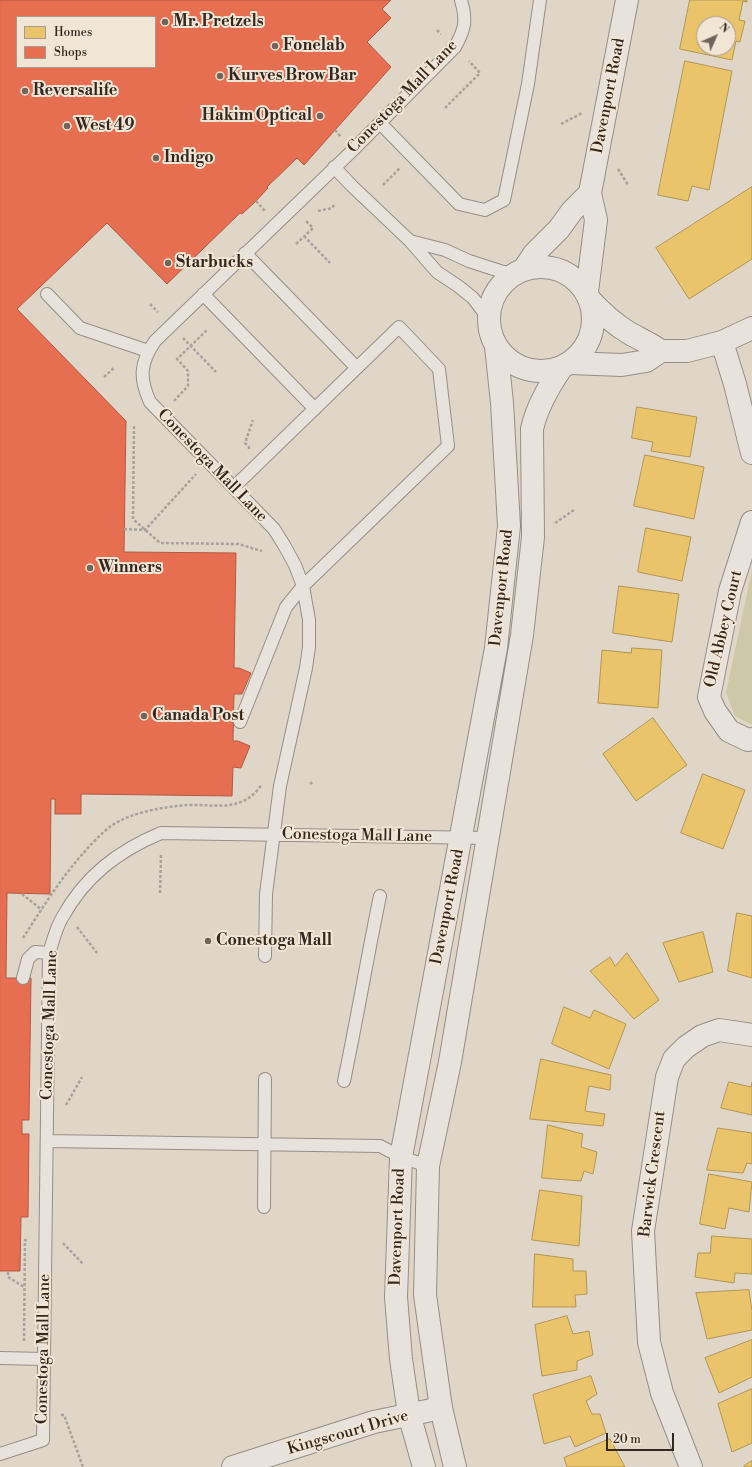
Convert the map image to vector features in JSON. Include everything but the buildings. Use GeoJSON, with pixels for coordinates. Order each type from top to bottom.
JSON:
{"type":"FeatureCollection","features":[{"type":"Feature","properties":{"kind":"street","name":"Davenport Road"},"geometry":{"type":"LineString","coordinates":[[588,295],[596,220],[590,193],[627,0]]}},
{"type":"Feature","properties":{"kind":"street"},"geometry":{"type":"LineString","coordinates":[[590,193],[572,211],[559,229],[518,271],[503,282],[495,292],[490,304],[488,318],[489,331],[496,346],[506,358],[518,366],[532,371],[547,371],[566,365],[622,365],[646,361],[661,352],[687,351],[722,342],[752,328]]}},
{"type":"Feature","properties":{"kind":"street"},"geometry":{"type":"LineString","coordinates":[[518,271],[538,266],[552,267],[566,272],[577,281],[604,315],[629,333],[649,343],[661,352]]}},
{"type":"Feature","properties":{"kind":"street"},"geometry":{"type":"LineString","coordinates":[[566,365],[579,355],[591,334],[594,322],[593,310],[588,295]]}},
{"type":"Feature","properties":{"kind":"street"},"geometry":{"type":"LineString","coordinates":[[722,342],[735,384],[752,453]]}},
{"type":"Feature","properties":{"kind":"street","name":"Davenport Road"},"geometry":{"type":"LineString","coordinates":[[424,1467],[409,1414],[401,1359],[396,1297],[401,1157],[462,837],[496,648],[509,526],[502,403],[496,346]]}},
{"type":"Feature","properties":{"kind":"street","name":"Davenport Road"},"geometry":{"type":"LineString","coordinates":[[455,1467],[441,1408],[425,1295],[428,1166],[450,1062],[522,635],[532,545],[532,429],[534,417],[552,382],[566,365]]}},
{"type":"Feature","properties":{"kind":"street","name":"Old Abbey Court"},"geometry":{"type":"LineString","coordinates":[[752,522],[730,591],[709,697],[714,711],[729,731],[748,740],[752,739]]}},
{"type":"Feature","properties":{"kind":"street","name":"Barwick Crescent"},"geometry":{"type":"LineString","coordinates":[[692,1467],[662,1393],[649,1342],[643,1231],[666,1077],[674,1059],[686,1047],[702,1036],[719,1030],[752,1035]]}},
{"type":"Feature","properties":{"kind":"street","name":"Kingscourt Drive"},"geometry":{"type":"LineString","coordinates":[[233,1467],[273,1461],[374,1422],[441,1408]]}},
{"type":"Feature","properties":{"kind":"lane","name":"Conestoga Mall Lane"},"geometry":{"type":"LineString","coordinates":[[274,835],[280,786],[306,668],[309,646],[309,620],[303,586],[295,565],[274,529],[150,402],[144,389],[142,375],[143,363],[148,351],[155,341],[380,123],[455,47],[463,32],[465,14],[461,0]]}},
{"type":"Feature","properties":{"kind":"lane"},"geometry":{"type":"LineString","coordinates":[[380,123],[458,204],[485,210],[504,200],[528,84],[540,0]]}},
{"type":"Feature","properties":{"kind":"lane","name":"Conestoga Mall Lane"},"geometry":{"type":"LineString","coordinates":[[334,167],[410,241],[436,272],[473,298],[488,318]]}},
{"type":"Feature","properties":{"kind":"lane","name":"Conestoga Mall Lane"},"geometry":{"type":"LineString","coordinates":[[410,241],[445,250],[500,271],[518,271]]}},
{"type":"Feature","properties":{"kind":"lane"},"geometry":{"type":"LineString","coordinates":[[245,253],[357,368]]}},
{"type":"Feature","properties":{"kind":"lane"},"geometry":{"type":"LineString","coordinates":[[47,294],[80,328],[148,351]]}},
{"type":"Feature","properties":{"kind":"lane"},"geometry":{"type":"LineString","coordinates":[[203,294],[315,409]]}},
{"type":"Feature","properties":{"kind":"lane"},"geometry":{"type":"LineString","coordinates":[[234,487],[399,327],[439,369],[448,446],[303,586],[286,607],[240,722]]}},
{"type":"Feature","properties":{"kind":"lane","name":"Conestoga Mall Lane"},"geometry":{"type":"LineString","coordinates":[[0,1454],[43,1440],[49,952],[61,919],[79,891],[101,868],[116,856],[138,843],[161,833],[488,838]]}},
{"type":"Feature","properties":{"kind":"lane"},"geometry":{"type":"LineString","coordinates":[[265,956],[266,894],[274,835]]}},
{"type":"Feature","properties":{"kind":"lane"},"geometry":{"type":"LineString","coordinates":[[344,1081],[380,896]]}},
{"type":"Feature","properties":{"kind":"lane"},"geometry":{"type":"LineString","coordinates":[[23,978],[28,959],[35,952],[49,952]]}},
{"type":"Feature","properties":{"kind":"lane"},"geometry":{"type":"LineString","coordinates":[[264,1207],[265,1080]]}},
{"type":"Feature","properties":{"kind":"lane"},"geometry":{"type":"LineString","coordinates":[[47,1141],[380,1146],[401,1157],[428,1166]]}},
{"type":"Feature","properties":{"kind":"lane"},"geometry":{"type":"LineString","coordinates":[[0,1358],[44,1359]]}},
{"type":"Feature","properties":{"kind":"path"},"geometry":{"type":"LineString","coordinates":[[437,30],[441,34]]}},
{"type":"Feature","properties":{"kind":"path"},"geometry":{"type":"LineString","coordinates":[[445,108],[480,73],[468,61]]}},
{"type":"Feature","properties":{"kind":"path"},"geometry":{"type":"LineString","coordinates":[[335,130],[340,137]]}},
{"type":"Feature","properties":{"kind":"path"},"geometry":{"type":"LineString","coordinates":[[384,185],[412,156]]}},
{"type":"Feature","properties":{"kind":"path"},"geometry":{"type":"LineString","coordinates":[[315,214],[319,210],[332,208],[335,204]]}},
{"type":"Feature","properties":{"kind":"path"},"geometry":{"type":"LineString","coordinates":[[296,244],[312,228],[307,222],[311,218]]}},
{"type":"Feature","properties":{"kind":"path"},"geometry":{"type":"LineString","coordinates":[[304,236],[330,263]]}},
{"type":"Feature","properties":{"kind":"path"},"geometry":{"type":"LineString","coordinates":[[150,304],[158,312]]}},
{"type":"Feature","properties":{"kind":"path"},"geometry":{"type":"LineString","coordinates":[[179,406],[174,400],[188,386],[188,371],[177,360],[208,330]]}},
{"type":"Feature","properties":{"kind":"path"},"geometry":{"type":"LineString","coordinates":[[183,338],[216,372]]}},
{"type":"Feature","properties":{"kind":"path"},"geometry":{"type":"LineString","coordinates":[[104,378],[115,367]]}},
{"type":"Feature","properties":{"kind":"path"},"geometry":{"type":"LineString","coordinates":[[249,451],[249,447],[245,443],[253,420]]}},
{"type":"Feature","properties":{"kind":"path"},"geometry":{"type":"LineString","coordinates":[[134,426],[133,519],[160,543],[238,544],[262,551]]}},
{"type":"Feature","properties":{"kind":"path"},"geometry":{"type":"LineString","coordinates":[[124,530],[145,530],[196,474]]}},
{"type":"Feature","properties":{"kind":"path"},"geometry":{"type":"LineString","coordinates":[[310,784],[314,781]]}},
{"type":"Feature","properties":{"kind":"path"},"geometry":{"type":"LineString","coordinates":[[161,808],[161,814]]}},
{"type":"Feature","properties":{"kind":"path"},"geometry":{"type":"LineString","coordinates":[[160,893],[161,854]]}},
{"type":"Feature","properties":{"kind":"path"},"geometry":{"type":"LineString","coordinates":[[22,894],[41,910],[46,912]]}},
{"type":"Feature","properties":{"kind":"path"},"geometry":{"type":"LineString","coordinates":[[76,925],[97,953]]}},
{"type":"Feature","properties":{"kind":"path"},"geometry":{"type":"LineString","coordinates":[[65,1107],[82,1076]]}},
{"type":"Feature","properties":{"kind":"path"},"geometry":{"type":"LineString","coordinates":[[26,1343],[24,1339],[25,1240],[30,1241]]}},
{"type":"Feature","properties":{"kind":"path"},"geometry":{"type":"LineString","coordinates":[[61,1241],[83,1264]]}},
{"type":"Feature","properties":{"kind":"path"},"geometry":{"type":"LineString","coordinates":[[8,1272],[8,1277],[24,1287]]}},
{"type":"Feature","properties":{"kind":"path"},"geometry":{"type":"LineString","coordinates":[[56,1414],[64,1415],[83,1467]]}},
{"type":"Feature","properties":{"kind":"shaded area"},"geometry":{"type":"Polygon","coordinates":[[[752,570],[752,725],[735,716],[726,693],[752,570]]]}},
{"type":"Feature","properties":{"kind":"place","name":"Mr. Pretzels"},"geometry":{"type":"Point","coordinates":[165,22]}},
{"type":"Feature","properties":{"kind":"place","name":"Fonelab"},"geometry":{"type":"Point","coordinates":[275,46]}},
{"type":"Feature","properties":{"kind":"place","name":"Kurves Brow Bar"},"geometry":{"type":"Point","coordinates":[220,76]}},
{"type":"Feature","properties":{"kind":"place","name":"Reversalife"},"geometry":{"type":"Point","coordinates":[25,91]}},
{"type":"Feature","properties":{"kind":"place","name":"Hakim Optical"},"geometry":{"type":"Point","coordinates":[320,116]}},
{"type":"Feature","properties":{"kind":"place","name":"West 49"},"geometry":{"type":"Point","coordinates":[67,126]}},
{"type":"Feature","properties":{"kind":"place","name":"Indigo"},"geometry":{"type":"Point","coordinates":[156,158]}},
{"type":"Feature","properties":{"kind":"place","name":"Starbucks"},"geometry":{"type":"Point","coordinates":[168,263]}},
{"type":"Feature","properties":{"kind":"place","name":"Winners"},"geometry":{"type":"Point","coordinates":[90,568]}},
{"type":"Feature","properties":{"kind":"place","name":"Canada Post"},"geometry":{"type":"Point","coordinates":[144,716]}},
{"type":"Feature","properties":{"kind":"place","name":"Conestoga Mall"},"geometry":{"type":"Point","coordinates":[208,941]}}]}
